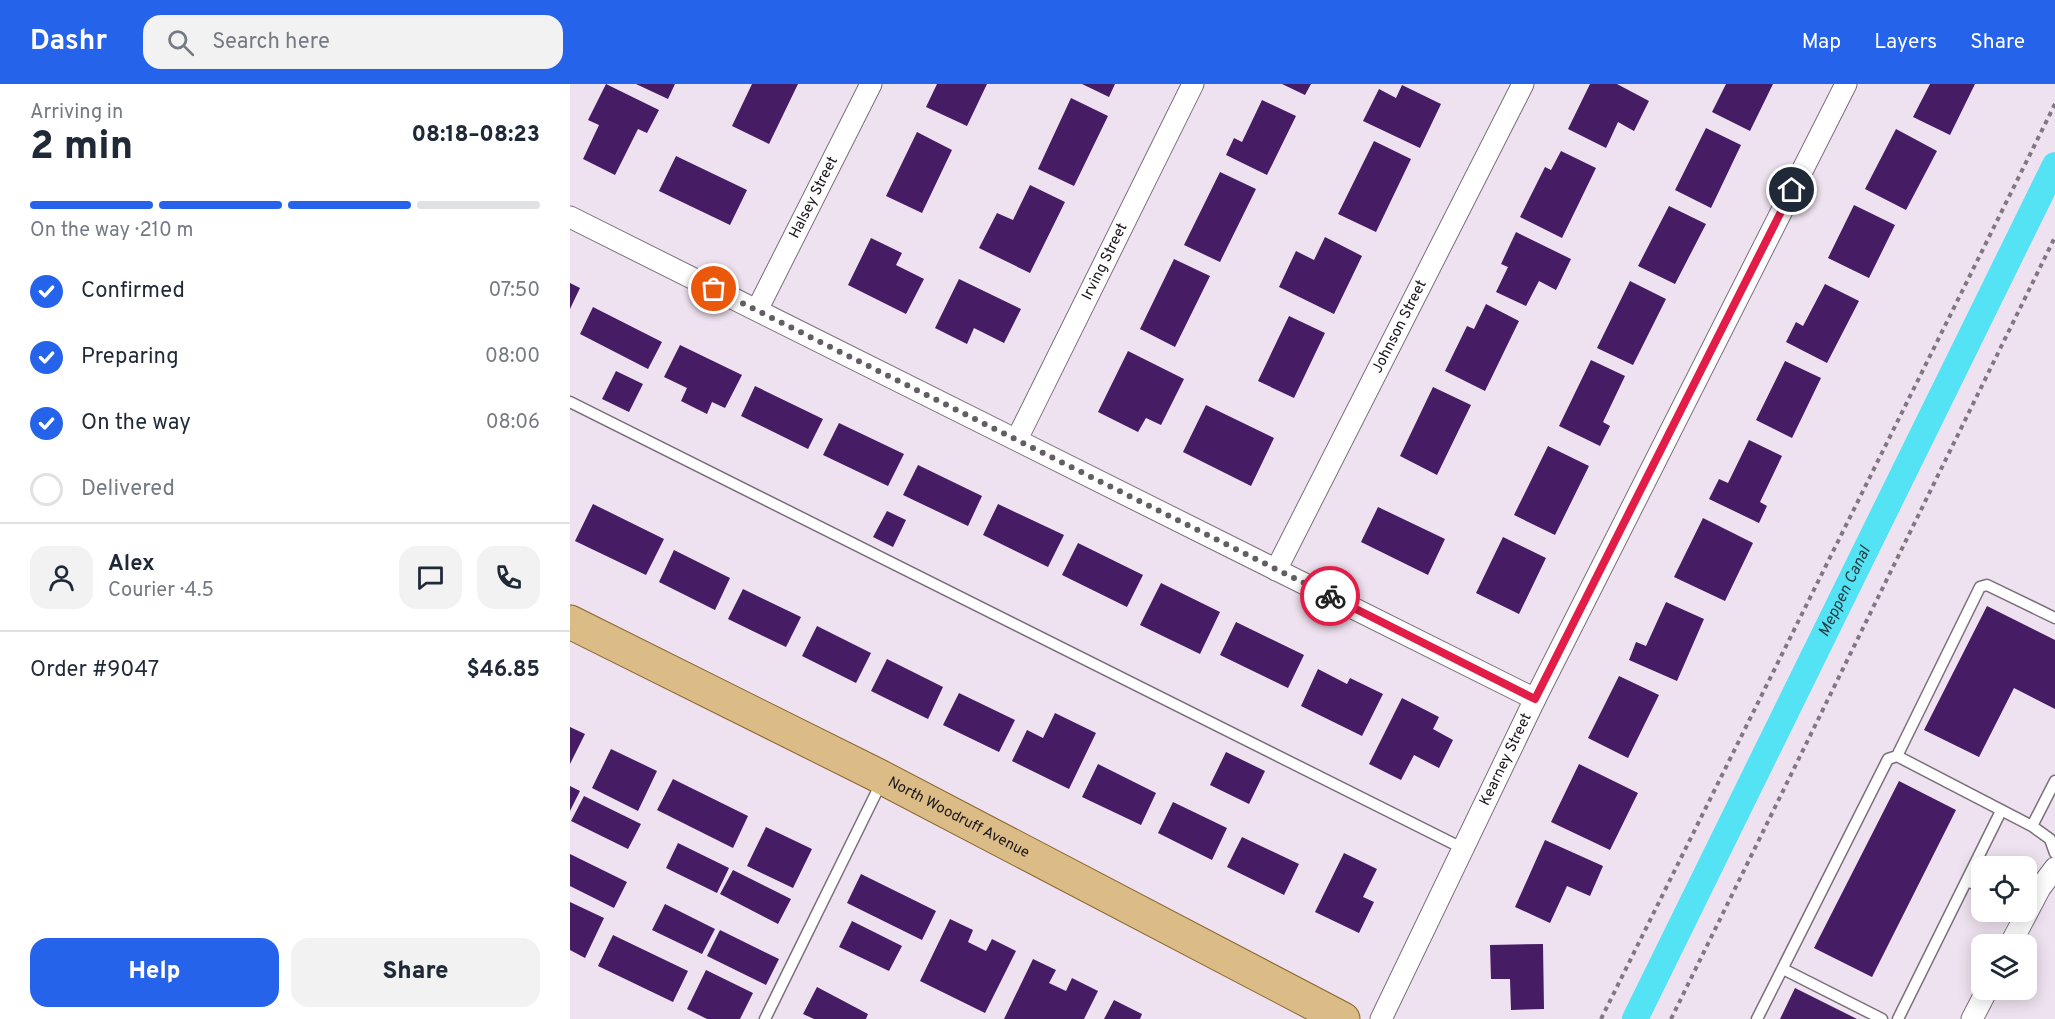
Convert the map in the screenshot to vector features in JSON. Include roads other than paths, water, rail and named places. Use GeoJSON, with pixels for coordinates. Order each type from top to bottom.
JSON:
{"type":"FeatureCollection","features":[{"type":"Feature","properties":{"kind":"main road","name":"North Woodruff Avenue"},"geometry":{"type":"LineString","coordinates":[[570,621],[884,778],[1343,1019]]}},
{"type":"Feature","properties":{"kind":"street","name":"Halsey Street"},"geometry":{"type":"LineString","coordinates":[[757,310],[871,84]]}},
{"type":"Feature","properties":{"kind":"street","name":"Irving Street"},"geometry":{"type":"LineString","coordinates":[[1017,439],[1194,84]]}},
{"type":"Feature","properties":{"kind":"street","name":"Johnson Street"},"geometry":{"type":"LineString","coordinates":[[1276,570],[1523,84]]}},
{"type":"Feature","properties":{"kind":"street","name":"Kearney Street"},"geometry":{"type":"LineString","coordinates":[[1382,1019],[1535,699],[1845,84]]}},
{"type":"Feature","properties":{"kind":"street"},"geometry":{"type":"LineString","coordinates":[[570,217],[1535,699]]}},
{"type":"Feature","properties":{"kind":"street"},"geometry":{"type":"LineString","coordinates":[[2037,894],[2055,868]]}},
{"type":"Feature","properties":{"kind":"street"},"geometry":{"type":"LineString","coordinates":[[1972,1019],[1982,1000]]}},
{"type":"Feature","properties":{"kind":"lane"},"geometry":{"type":"LineString","coordinates":[[570,402],[1464,849]]}},
{"type":"Feature","properties":{"kind":"lane"},"geometry":{"type":"LineString","coordinates":[[1757,1019],[1888,759],[1897,756],[1980,587],[1988,585],[2055,618]]}},
{"type":"Feature","properties":{"kind":"lane"},"geometry":{"type":"LineString","coordinates":[[1897,756],[2032,826],[2050,839],[2055,853]]}},
{"type":"Feature","properties":{"kind":"lane"},"geometry":{"type":"LineString","coordinates":[[765,1019],[884,778]]}},
{"type":"Feature","properties":{"kind":"lane"},"geometry":{"type":"LineString","coordinates":[[2032,826],[2055,781]]}},
{"type":"Feature","properties":{"kind":"lane"},"geometry":{"type":"LineString","coordinates":[[1898,1019],[2001,811]]}},
{"type":"Feature","properties":{"kind":"lane"},"geometry":{"type":"LineString","coordinates":[[1967,880],[1971,882]]}},
{"type":"Feature","properties":{"kind":"lane"},"geometry":{"type":"LineString","coordinates":[[1783,969],[1882,1019]]}},
{"type":"Feature","properties":{"kind":"waterway","name":"Meppen Canal"},"geometry":{"type":"LineString","coordinates":[[1635,1019],[2055,165]]}}]}
